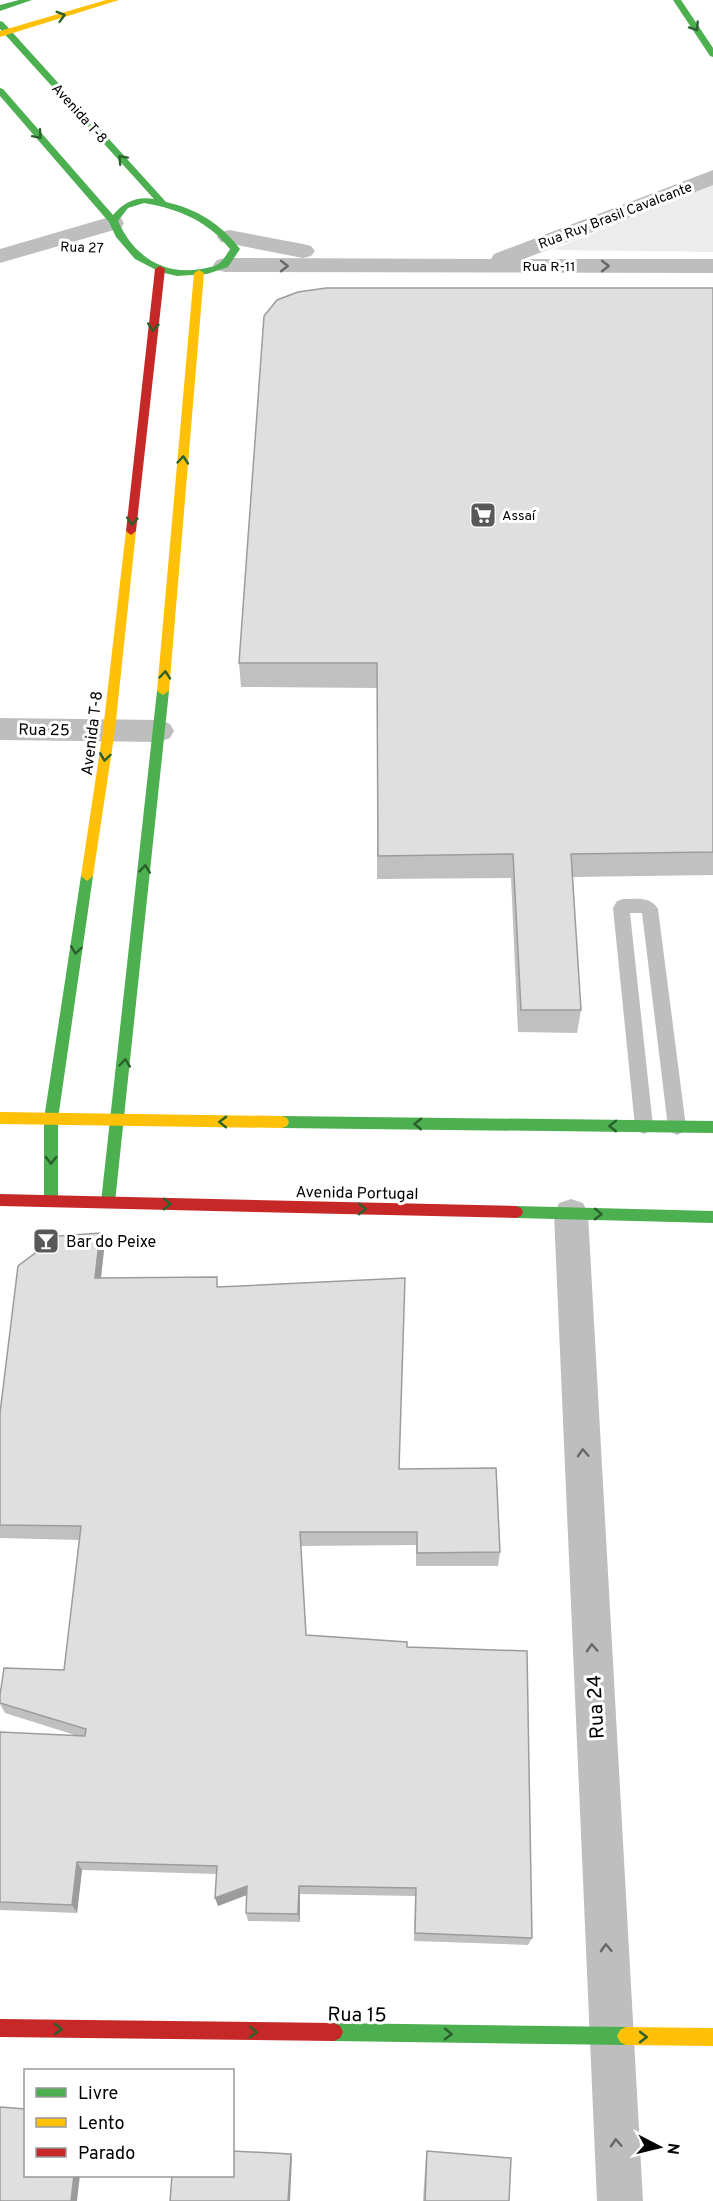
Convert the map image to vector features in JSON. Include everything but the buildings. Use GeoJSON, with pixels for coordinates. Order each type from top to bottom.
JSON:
{"type":"FeatureCollection","features":[{"type":"Feature","properties":{"kind":"street"},"geometry":{"type":"LineString","coordinates":[[0,8],[28,0]]}},
{"type":"Feature","properties":{"kind":"street"},"geometry":{"type":"LineString","coordinates":[[2,30],[115,0]]}},
{"type":"Feature","properties":{"kind":"street"},"geometry":{"type":"LineString","coordinates":[[677,0],[713,54]]}},
{"type":"Feature","properties":{"kind":"street","name":"Avenida T-8"},"geometry":{"type":"LineString","coordinates":[[2,30],[162,202]]}},
{"type":"Feature","properties":{"kind":"street"},"geometry":{"type":"LineString","coordinates":[[0,91],[113,222],[120,241],[127,249],[160,269],[181,274],[199,273],[225,266],[235,249],[229,237],[188,211],[162,202],[144,200],[128,204],[118,210],[113,222]]}},
{"type":"Feature","properties":{"kind":"street","name":"Rua Ruy Brasil Cavalcante"},"geometry":{"type":"LineString","coordinates":[[484,266],[713,177]]}},
{"type":"Feature","properties":{"kind":"street","name":"Rua 27"},"geometry":{"type":"LineString","coordinates":[[0,256],[113,222]]}},
{"type":"Feature","properties":{"kind":"street","name":"Rua R-11"},"geometry":{"type":"LineString","coordinates":[[229,237],[384,267]]}},
{"type":"Feature","properties":{"kind":"street","name":"Rua 27"},"geometry":{"type":"LineString","coordinates":[[36,245],[127,249]]}},
{"type":"Feature","properties":{"kind":"street","name":"Rua R-11"},"geometry":{"type":"LineString","coordinates":[[225,266],[713,266]]}},
{"type":"Feature","properties":{"kind":"street","name":"Avenida T-8"},"geometry":{"type":"LineString","coordinates":[[51,1201],[51,1119],[109,730],[160,269]]}},
{"type":"Feature","properties":{"kind":"street"},"geometry":{"type":"LineString","coordinates":[[108,1203],[160,731],[199,273]]}},
{"type":"Feature","properties":{"kind":"street","name":"Rua 25"},"geometry":{"type":"LineString","coordinates":[[0,729],[160,731]]}},
{"type":"Feature","properties":{"kind":"street"},"geometry":{"type":"LineString","coordinates":[[0,1118],[713,1127]]}},
{"type":"Feature","properties":{"kind":"street","name":"Avenida Portugal"},"geometry":{"type":"LineString","coordinates":[[0,1200],[713,1217]]}},
{"type":"Feature","properties":{"kind":"street","name":"Rua 24"},"geometry":{"type":"LineString","coordinates":[[571,1214],[610,2037],[620,2201]]}},
{"type":"Feature","properties":{"kind":"street","name":"Rua 15"},"geometry":{"type":"LineString","coordinates":[[0,2028],[713,2037]]}},
{"type":"Feature","properties":{"kind":"lane"},"geometry":{"type":"LineString","coordinates":[[644,1126],[621,908],[623,906],[645,906],[650,909],[677,1127]]}},
{"type":"Feature","properties":{"kind":"shaded area"},"geometry":{"type":"Polygon","coordinates":[[[713,184],[713,252],[552,250],[713,184]]]}},
{"type":"Feature","properties":{"kind":"traffic: fast"},"geometry":{"type":"LineString","coordinates":[[0,8],[28,0]]}},
{"type":"Feature","properties":{"kind":"traffic: fast"},"geometry":{"type":"LineString","coordinates":[[677,0],[713,54]]}},
{"type":"Feature","properties":{"kind":"traffic: fast"},"geometry":{"type":"LineString","coordinates":[[0,24],[162,202]]}},
{"type":"Feature","properties":{"kind":"traffic: fast"},"geometry":{"type":"LineString","coordinates":[[0,91],[113,221]]}},
{"type":"Feature","properties":{"kind":"traffic: fast"},"geometry":{"type":"LineString","coordinates":[[144,200],[183,210],[217,229],[235,249],[228,262],[223,266],[192,274],[163,270],[138,257],[119,235],[113,221],[125,206],[144,200]]}},
{"type":"Feature","properties":{"kind":"traffic: fast"},"geometry":{"type":"LineString","coordinates":[[108,1202],[163,691]]}},
{"type":"Feature","properties":{"kind":"traffic: fast"},"geometry":{"type":"LineString","coordinates":[[51,1201],[51,1119],[87,876]]}},
{"type":"Feature","properties":{"kind":"traffic: fast"},"geometry":{"type":"LineString","coordinates":[[282,1122],[713,1127]]}},
{"type":"Feature","properties":{"kind":"traffic: fast"},"geometry":{"type":"LineString","coordinates":[[516,1212],[713,1217]]}},
{"type":"Feature","properties":{"kind":"traffic: fast"},"geometry":{"type":"LineString","coordinates":[[334,2032],[626,2036]]}},
{"type":"Feature","properties":{"kind":"traffic: slow"},"geometry":{"type":"LineString","coordinates":[[0,34],[115,0]]}},
{"type":"Feature","properties":{"kind":"traffic: slow"},"geometry":{"type":"LineString","coordinates":[[163,691],[199,273]]}},
{"type":"Feature","properties":{"kind":"traffic: slow"},"geometry":{"type":"LineString","coordinates":[[87,876],[109,730],[131,531]]}},
{"type":"Feature","properties":{"kind":"traffic: slow"},"geometry":{"type":"LineString","coordinates":[[0,1118],[282,1122]]}},
{"type":"Feature","properties":{"kind":"traffic: slow"},"geometry":{"type":"LineString","coordinates":[[626,2036],[713,2037]]}},
{"type":"Feature","properties":{"kind":"traffic: jam"},"geometry":{"type":"LineString","coordinates":[[131,531],[160,269]]}},
{"type":"Feature","properties":{"kind":"traffic: jam"},"geometry":{"type":"LineString","coordinates":[[0,1200],[516,1212]]}},
{"type":"Feature","properties":{"kind":"traffic: jam"},"geometry":{"type":"LineString","coordinates":[[0,2028],[334,2032]]}},
{"type":"Feature","properties":{"kind":"place","name":"Assaí"},"geometry":{"type":"Point","coordinates":[483,515]}},
{"type":"Feature","properties":{"kind":"place","name":"Bar do Peixe"},"geometry":{"type":"Point","coordinates":[46,1241]}}]}
